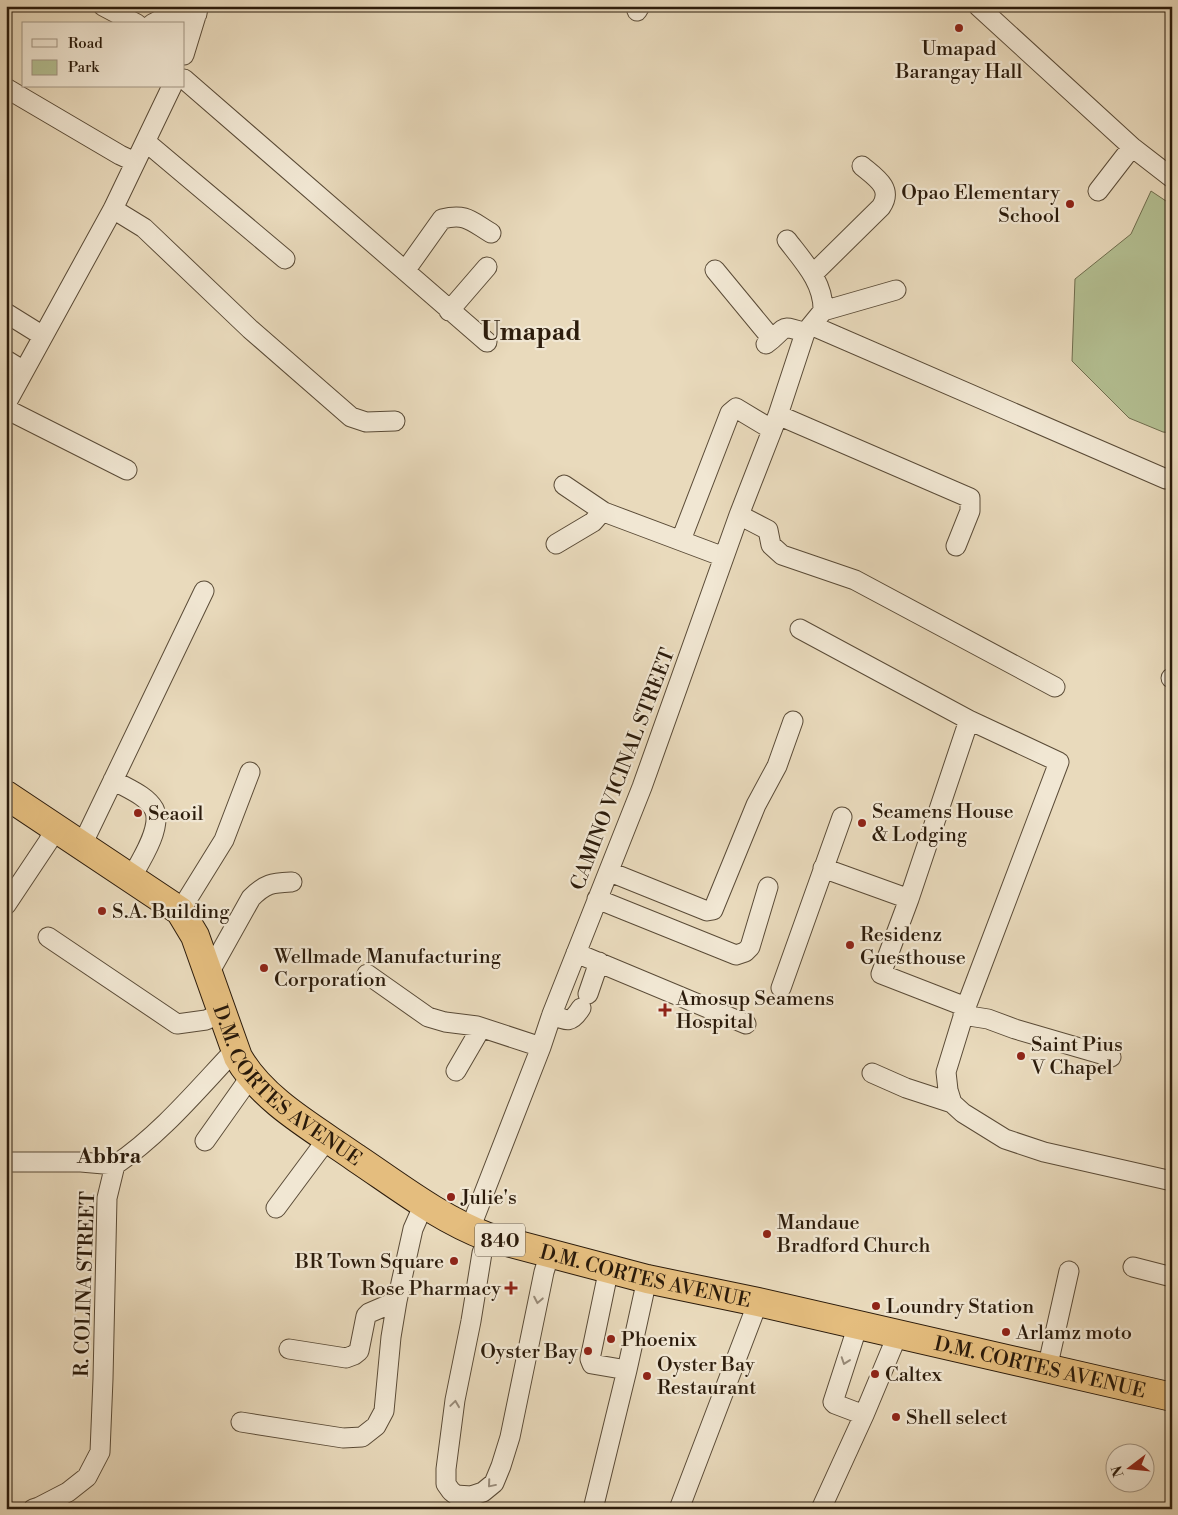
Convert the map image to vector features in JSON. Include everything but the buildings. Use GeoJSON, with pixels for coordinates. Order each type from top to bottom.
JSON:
{"type":"FeatureCollection","features":[{"type":"Feature","properties":{"kind":"highway","name":"D.M. CORTES AVENUE"},"geometry":{"type":"LineString","coordinates":[[6,795],[180,911],[195,936],[235,1050],[242,1064],[251,1076],[280,1103],[424,1204],[479,1233],[647,1279],[758,1302],[897,1336],[1172,1398]]}},
{"type":"Feature","properties":{"kind":"street"},"geometry":{"type":"LineString","coordinates":[[103,6],[133,22]]}},
{"type":"Feature","properties":{"kind":"street"},"geometry":{"type":"LineString","coordinates":[[985,9],[1132,147],[1172,178]]}},
{"type":"Feature","properties":{"kind":"street"},"geometry":{"type":"LineString","coordinates":[[156,22],[173,13],[198,10],[185,52]]}},
{"type":"Feature","properties":{"kind":"street"},"geometry":{"type":"LineString","coordinates":[[185,80],[487,342]]}},
{"type":"Feature","properties":{"kind":"street"},"geometry":{"type":"LineString","coordinates":[[6,88],[134,162]]}},
{"type":"Feature","properties":{"kind":"street"},"geometry":{"type":"LineString","coordinates":[[6,404],[113,209],[171,88]]}},
{"type":"Feature","properties":{"kind":"street"},"geometry":{"type":"LineString","coordinates":[[146,142],[285,259]]}},
{"type":"Feature","properties":{"kind":"street"},"geometry":{"type":"LineString","coordinates":[[1098,191],[1132,147]]}},
{"type":"Feature","properties":{"kind":"street"},"geometry":{"type":"LineString","coordinates":[[813,274],[886,200],[886,191],[862,166]]}},
{"type":"Feature","properties":{"kind":"street"},"geometry":{"type":"LineString","coordinates":[[113,209],[144,228],[250,329],[352,417],[366,422],[394,421]]}},
{"type":"Feature","properties":{"kind":"street"},"geometry":{"type":"LineString","coordinates":[[405,271],[442,219],[455,216],[465,218],[491,233]]}},
{"type":"Feature","properties":{"kind":"street"},"geometry":{"type":"LineString","coordinates":[[787,240],[813,274],[823,301],[814,323]]}},
{"type":"Feature","properties":{"kind":"street"},"geometry":{"type":"LineString","coordinates":[[449,311],[487,267]]}},
{"type":"Feature","properties":{"kind":"street"},"geometry":{"type":"LineString","coordinates":[[715,270],[769,342],[783,328],[814,323],[896,290]]}},
{"type":"Feature","properties":{"kind":"street"},"geometry":{"type":"LineString","coordinates":[[6,313],[44,336]]}},
{"type":"Feature","properties":{"kind":"street"},"geometry":{"type":"LineString","coordinates":[[814,323],[1166,479]]}},
{"type":"Feature","properties":{"kind":"street","name":"CAMINO VICINAL STREET"},"geometry":{"type":"LineString","coordinates":[[550,1253],[544,1272],[510,1437],[501,1466],[494,1482],[483,1492],[471,1496],[456,1495],[446,1484],[446,1469],[455,1400],[482,1254],[479,1233],[552,1014],[597,899],[610,872],[739,515],[814,323]]}},
{"type":"Feature","properties":{"kind":"street"},"geometry":{"type":"LineString","coordinates":[[6,360],[24,371]]}},
{"type":"Feature","properties":{"kind":"street"},"geometry":{"type":"LineString","coordinates":[[681,540],[730,414],[736,408],[970,498],[970,511],[956,546]]}},
{"type":"Feature","properties":{"kind":"street"},"geometry":{"type":"LineString","coordinates":[[6,409],[127,470]]}},
{"type":"Feature","properties":{"kind":"street"},"geometry":{"type":"LineString","coordinates":[[564,485],[604,512],[724,557]]}},
{"type":"Feature","properties":{"kind":"street"},"geometry":{"type":"LineString","coordinates":[[556,544],[593,522],[604,512]]}},
{"type":"Feature","properties":{"kind":"street"},"geometry":{"type":"LineString","coordinates":[[739,515],[768,530],[771,545],[782,555],[855,580],[1055,687]]}},
{"type":"Feature","properties":{"kind":"street"},"geometry":{"type":"LineString","coordinates":[[82,845],[204,591]]}},
{"type":"Feature","properties":{"kind":"street"},"geometry":{"type":"LineString","coordinates":[[800,629],[970,720],[1059,762],[965,1011],[946,1072],[952,1103]]}},
{"type":"Feature","properties":{"kind":"street"},"geometry":{"type":"LineString","coordinates":[[970,720],[909,899],[881,974],[965,1011],[1015,1029],[1111,1057]]}},
{"type":"Feature","properties":{"kind":"street"},"geometry":{"type":"LineString","coordinates":[[610,872],[708,911],[713,910],[756,805],[776,766],[793,721]]}},
{"type":"Feature","properties":{"kind":"street"},"geometry":{"type":"LineString","coordinates":[[180,911],[224,840],[250,772]]}},
{"type":"Feature","properties":{"kind":"street"},"geometry":{"type":"LineString","coordinates":[[113,780],[148,802],[154,810],[157,821],[149,846],[131,878]]}},
{"type":"Feature","properties":{"kind":"street"},"geometry":{"type":"LineString","coordinates":[[780,988],[842,817]]}},
{"type":"Feature","properties":{"kind":"street"},"geometry":{"type":"LineString","coordinates":[[6,905],[56,827]]}},
{"type":"Feature","properties":{"kind":"street"},"geometry":{"type":"LineString","coordinates":[[822,868],[909,899]]}},
{"type":"Feature","properties":{"kind":"street"},"geometry":{"type":"LineString","coordinates":[[209,973],[252,898],[261,888],[267,885],[292,882]]}},
{"type":"Feature","properties":{"kind":"street"},"geometry":{"type":"LineString","coordinates":[[597,899],[736,955],[745,952],[750,947],[768,887]]}},
{"type":"Feature","properties":{"kind":"street"},"geometry":{"type":"LineString","coordinates":[[48,937],[177,1024],[206,1020],[222,1012]]}},
{"type":"Feature","properties":{"kind":"street"},"geometry":{"type":"LineString","coordinates":[[576,953],[746,1024]]}},
{"type":"Feature","properties":{"kind":"street"},"geometry":{"type":"LineString","coordinates":[[552,1014],[565,1020],[571,1020],[576,1017],[599,962]]}},
{"type":"Feature","properties":{"kind":"street"},"geometry":{"type":"LineString","coordinates":[[367,974],[428,1017],[445,1022],[482,1028],[541,1047]]}},
{"type":"Feature","properties":{"kind":"street"},"geometry":{"type":"LineString","coordinates":[[456,1070],[482,1028]]}},
{"type":"Feature","properties":{"kind":"street"},"geometry":{"type":"LineString","coordinates":[[6,1162],[81,1162],[115,1165],[135,1151],[235,1050]]}},
{"type":"Feature","properties":{"kind":"street"},"geometry":{"type":"LineString","coordinates":[[872,1072],[906,1088],[952,1103],[963,1113],[1005,1139],[1044,1152],[1172,1181]]}},
{"type":"Feature","properties":{"kind":"street"},"geometry":{"type":"LineString","coordinates":[[205,1141],[251,1076]]}},
{"type":"Feature","properties":{"kind":"street"},"geometry":{"type":"LineString","coordinates":[[276,1208],[328,1138]]}},
{"type":"Feature","properties":{"kind":"street","name":"R. COLINA STREET"},"geometry":{"type":"LineString","coordinates":[[33,1509],[68,1492],[87,1477],[100,1452],[107,1198],[115,1165]]}},
{"type":"Feature","properties":{"kind":"street"},"geometry":{"type":"LineString","coordinates":[[241,1422],[344,1438],[362,1437],[376,1426],[384,1411],[391,1337],[397,1301],[413,1229],[424,1204]]}},
{"type":"Feature","properties":{"kind":"street"},"geometry":{"type":"LineString","coordinates":[[1133,1267],[1172,1277]]}},
{"type":"Feature","properties":{"kind":"street"},"geometry":{"type":"LineString","coordinates":[[609,1268],[590,1359],[592,1364],[627,1370]]}},
{"type":"Feature","properties":{"kind":"street"},"geometry":{"type":"LineString","coordinates":[[1047,1369],[1069,1271]]}},
{"type":"Feature","properties":{"kind":"street"},"geometry":{"type":"LineString","coordinates":[[593,1509],[647,1279]]}},
{"type":"Feature","properties":{"kind":"street"},"geometry":{"type":"LineString","coordinates":[[289,1349],[346,1358],[354,1355],[358,1350],[368,1313],[397,1301]]}},
{"type":"Feature","properties":{"kind":"street"},"geometry":{"type":"LineString","coordinates":[[679,1509],[758,1302]]}},
{"type":"Feature","properties":{"kind":"street"},"geometry":{"type":"LineString","coordinates":[[858,1325],[833,1402],[864,1415]]}},
{"type":"Feature","properties":{"kind":"street"},"geometry":{"type":"LineString","coordinates":[[821,1509],[864,1415],[897,1336]]}},
{"type":"Feature","properties":{"kind":"green space"},"geometry":{"type":"Polygon","coordinates":[[[1151,191],[1172,205],[1172,433],[1163,432],[1129,418],[1072,361],[1075,279],[1131,234],[1151,191]]]}},
{"type":"Feature","properties":{"kind":"place","name":"Umapad Barangay Hall"},"geometry":{"type":"Point","coordinates":[959,28]}},
{"type":"Feature","properties":{"kind":"place","name":"Opao Elementary School"},"geometry":{"type":"Point","coordinates":[1070,204]}},
{"type":"Feature","properties":{"kind":"place","name":"Seaoil"},"geometry":{"type":"Point","coordinates":[138,813]}},
{"type":"Feature","properties":{"kind":"place","name":"Seamens House & Lodging"},"geometry":{"type":"Point","coordinates":[862,823]}},
{"type":"Feature","properties":{"kind":"place","name":"S.A. Building"},"geometry":{"type":"Point","coordinates":[102,911]}},
{"type":"Feature","properties":{"kind":"place","name":"Residenz Guesthouse"},"geometry":{"type":"Point","coordinates":[850,945]}},
{"type":"Feature","properties":{"kind":"place","name":"Wellmade Manufacturing Corporation"},"geometry":{"type":"Point","coordinates":[264,968]}},
{"type":"Feature","properties":{"kind":"place","name":"Amosup Seamens Hospital"},"geometry":{"type":"Point","coordinates":[665,1010]}},
{"type":"Feature","properties":{"kind":"place","name":"Saint Pius V Chapel"},"geometry":{"type":"Point","coordinates":[1021,1056]}},
{"type":"Feature","properties":{"kind":"place","name":"Julie's"},"geometry":{"type":"Point","coordinates":[451,1197]}},
{"type":"Feature","properties":{"kind":"place","name":"Mandaue Bradford Church"},"geometry":{"type":"Point","coordinates":[767,1234]}},
{"type":"Feature","properties":{"kind":"place","name":"BR Town Square"},"geometry":{"type":"Point","coordinates":[454,1261]}},
{"type":"Feature","properties":{"kind":"place","name":"Rose Pharmacy"},"geometry":{"type":"Point","coordinates":[511,1288]}},
{"type":"Feature","properties":{"kind":"place","name":"Loundry Station"},"geometry":{"type":"Point","coordinates":[876,1306]}},
{"type":"Feature","properties":{"kind":"place","name":"Arlamz moto"},"geometry":{"type":"Point","coordinates":[1006,1332]}},
{"type":"Feature","properties":{"kind":"place","name":"Phoenix"},"geometry":{"type":"Point","coordinates":[611,1339]}},
{"type":"Feature","properties":{"kind":"place","name":"Oyster Bay"},"geometry":{"type":"Point","coordinates":[588,1351]}},
{"type":"Feature","properties":{"kind":"place","name":"Caltex"},"geometry":{"type":"Point","coordinates":[875,1374]}},
{"type":"Feature","properties":{"kind":"place","name":"Oyster Bay Restaurant"},"geometry":{"type":"Point","coordinates":[647,1376]}},
{"type":"Feature","properties":{"kind":"place","name":"Shell select"},"geometry":{"type":"Point","coordinates":[896,1417]}},
{"type":"Feature","properties":{"kind":"district","name":"Umapad"},"geometry":{"type":"Point","coordinates":[531,331]}},
{"type":"Feature","properties":{"kind":"district","name":"Abbra"},"geometry":{"type":"Point","coordinates":[109,1156]}}]}
